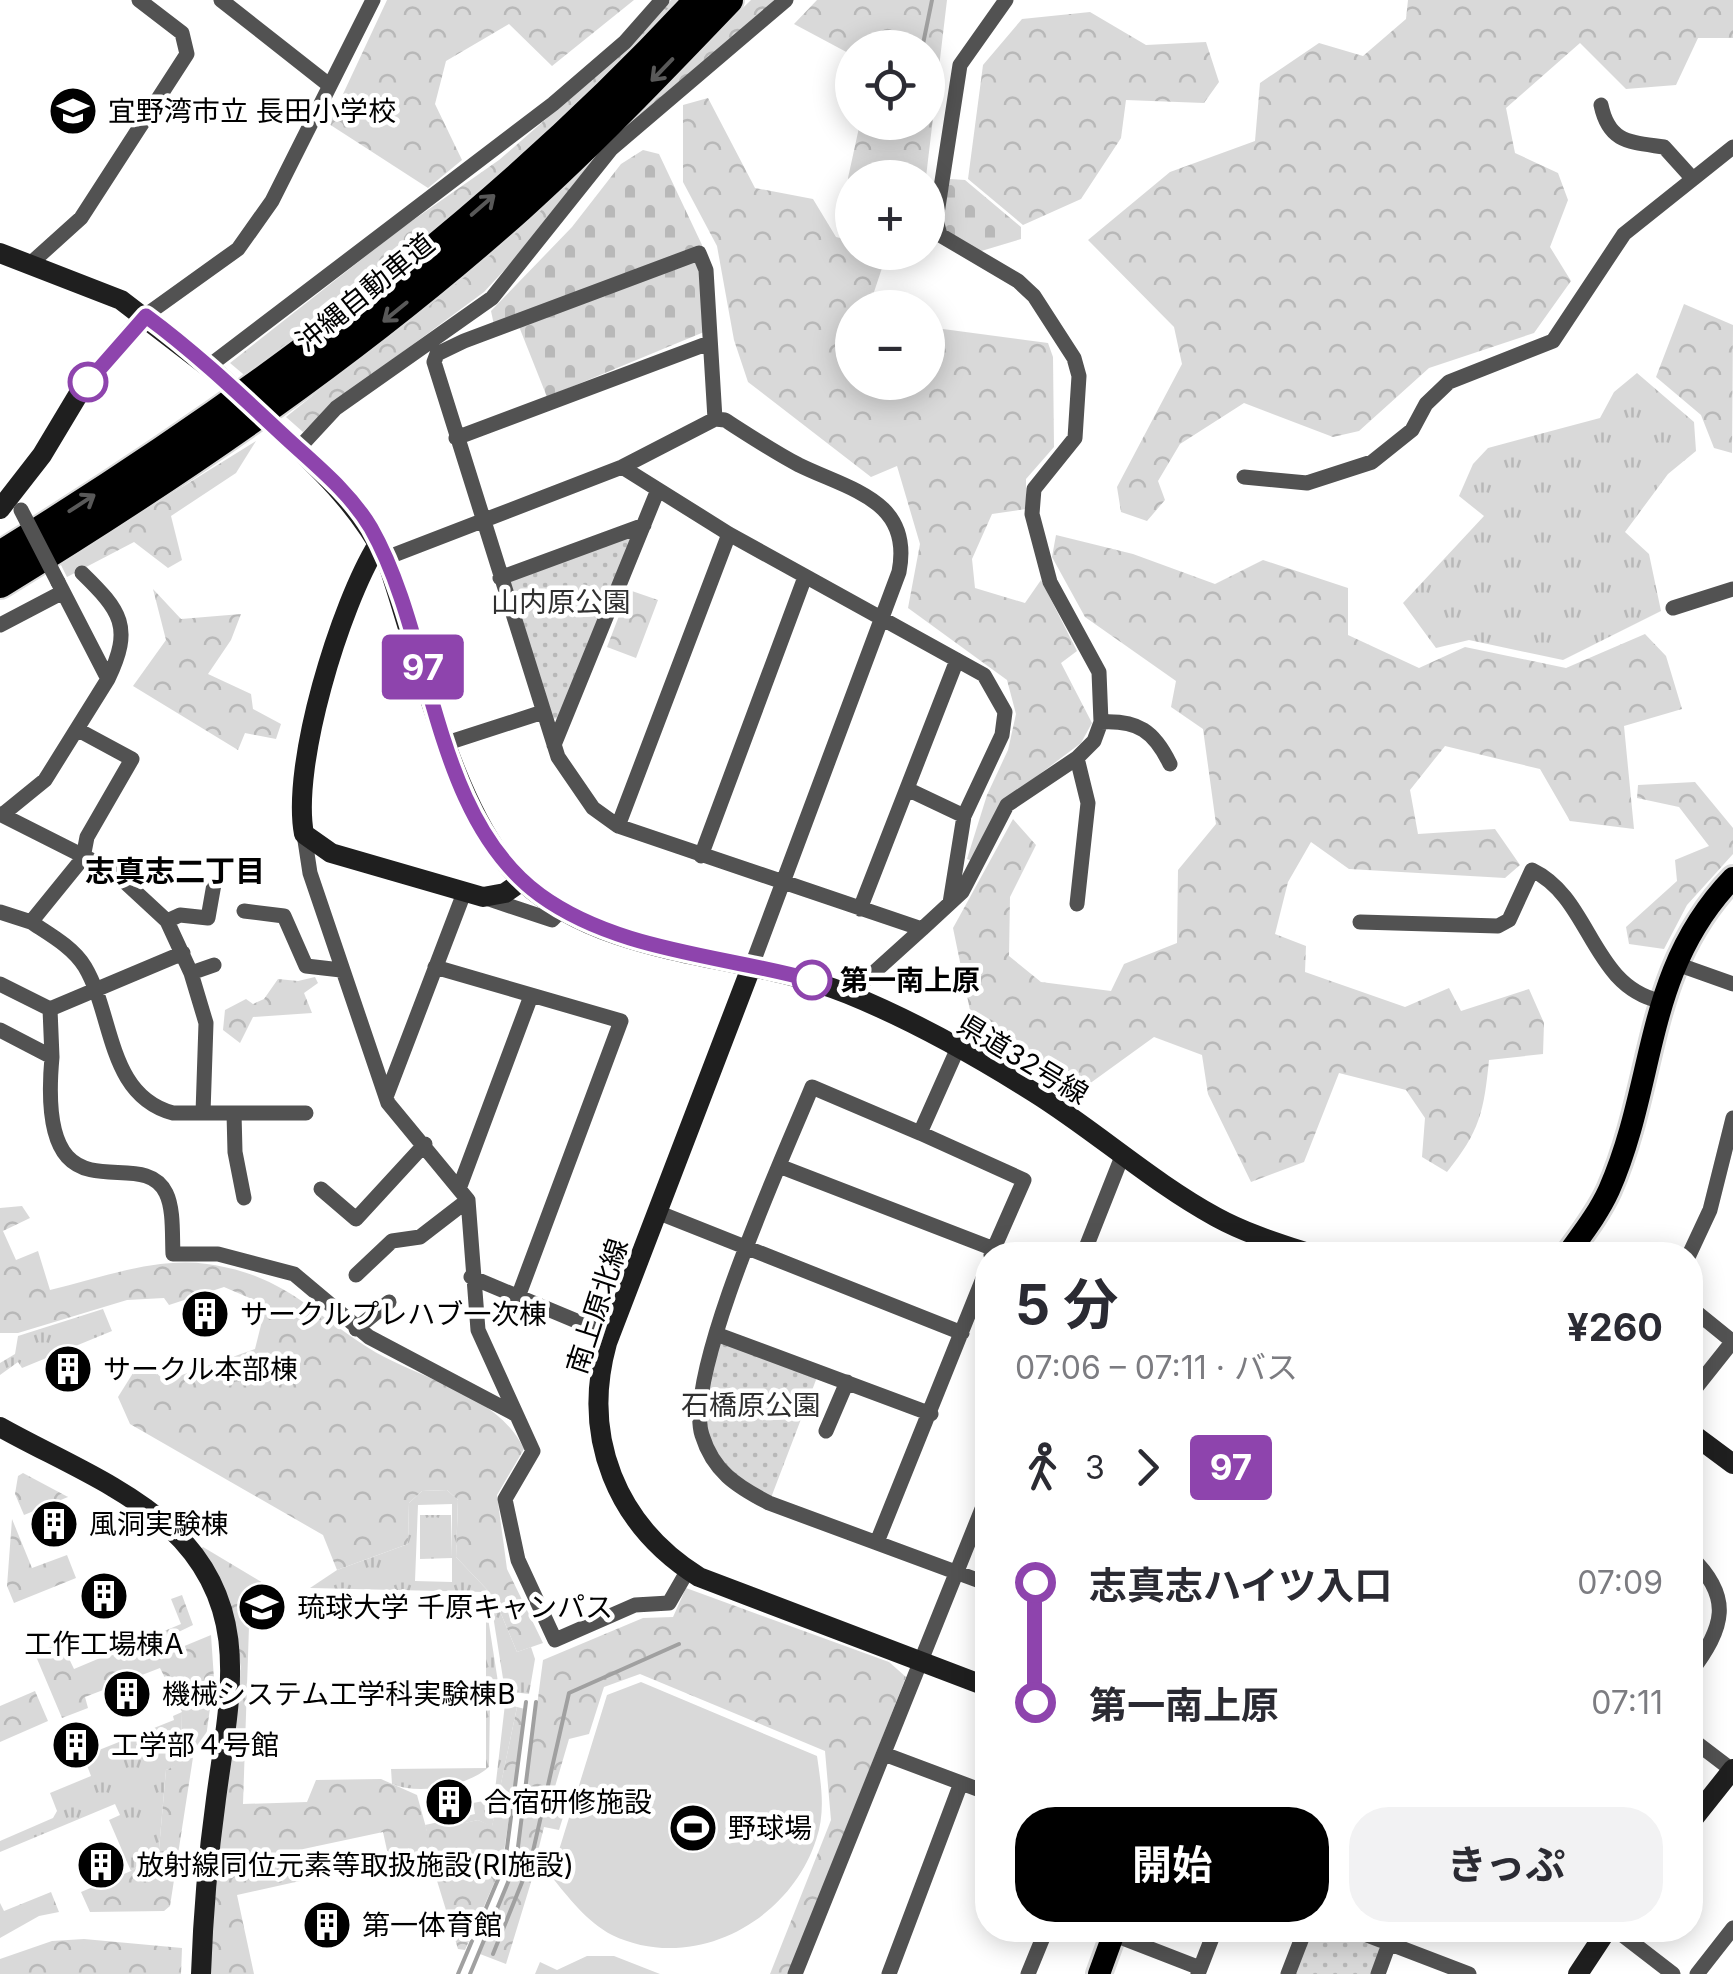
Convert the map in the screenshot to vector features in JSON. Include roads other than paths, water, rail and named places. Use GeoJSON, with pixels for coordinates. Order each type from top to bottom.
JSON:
{"type":"FeatureCollection","features":[{"type":"Feature","properties":{"kind":"highway","name":"沖縄自動車道"},"geometry":{"type":"LineString","coordinates":[[0,555],[174,443],[362,307],[504,188],[698,0]]}},
{"type":"Feature","properties":{"kind":"highway","name":"沖縄自動車道"},"geometry":{"type":"LineString","coordinates":[[0,584],[194,460],[363,338],[520,207],[730,0]]}},
{"type":"Feature","properties":{"kind":"main road","name":"県道32号線"},"geometry":{"type":"LineString","coordinates":[[0,253],[97,289],[146,316],[215,371],[347,496],[382,551],[447,743],[484,832],[522,881],[562,910],[620,935],[752,965],[853,996],[1034,1092],[1214,1216],[1273,1242]]}},
{"type":"Feature","properties":{"kind":"main road"},"geometry":{"type":"LineString","coordinates":[[8,501],[81,390],[146,316]]}},
{"type":"Feature","properties":{"kind":"main road"},"geometry":{"type":"LineString","coordinates":[[382,551],[362,572],[317,712],[300,786],[304,834],[332,852],[473,895],[498,897],[522,881]]}},
{"type":"Feature","properties":{"kind":"main road"},"geometry":{"type":"LineString","coordinates":[[1576,1242],[1597,1213],[1613,1178],[1633,1118],[1660,1001],[1674,963],[1697,922],[1733,878]]}},
{"type":"Feature","properties":{"kind":"main road","name":"南上原北線"},"geometry":{"type":"LineString","coordinates":[[752,965],[610,1335],[597,1394],[606,1464],[639,1524],[688,1570],[975,1682]]}},
{"type":"Feature","properties":{"kind":"main road"},"geometry":{"type":"LineString","coordinates":[[0,1427],[164,1523],[194,1556],[224,1616],[231,1646],[232,1690],[209,1856],[201,1974]]}},
{"type":"Feature","properties":{"kind":"main road"},"geometry":{"type":"LineString","coordinates":[[1703,1442],[1733,1464]]}},
{"type":"Feature","properties":{"kind":"main road"},"geometry":{"type":"LineString","coordinates":[[1703,1807],[1732,1769]]}},
{"type":"Feature","properties":{"kind":"main road"},"geometry":{"type":"LineString","coordinates":[[1098,1974],[1107,1942]]}},
{"type":"Feature","properties":{"kind":"main road"},"geometry":{"type":"LineString","coordinates":[[1578,1974],[1599,1942]]}},
{"type":"Feature","properties":{"kind":"street"},"geometry":{"type":"LineString","coordinates":[[30,264],[81,218],[188,54],[182,32],[140,0]]}},
{"type":"Feature","properties":{"kind":"street"},"geometry":{"type":"LineString","coordinates":[[220,0],[329,85]]}},
{"type":"Feature","properties":{"kind":"street"},"geometry":{"type":"LineString","coordinates":[[215,371],[553,104],[624,42],[662,0]]}},
{"type":"Feature","properties":{"kind":"street"},"geometry":{"type":"LineString","coordinates":[[291,442],[492,298],[560,208],[623,138],[786,0]]}},
{"type":"Feature","properties":{"kind":"street"},"geometry":{"type":"LineString","coordinates":[[853,996],[860,985],[962,892],[1008,805],[1076,758],[1094,741],[1100,722],[1099,672],[1050,582],[1032,514],[1034,489],[1074,438],[1079,376],[1074,358],[1034,296],[1000,267],[940,235],[936,220],[960,65],[1006,0]]}},
{"type":"Feature","properties":{"kind":"street"},"geometry":{"type":"LineString","coordinates":[[146,316],[238,249],[272,201],[365,4]]}},
{"type":"Feature","properties":{"kind":"street"},"geometry":{"type":"LineString","coordinates":[[1601,105],[1612,134],[1622,141],[1664,147],[1692,178]]}},
{"type":"Feature","properties":{"kind":"street"},"geometry":{"type":"LineString","coordinates":[[1244,478],[1307,483],[1372,462],[1412,430],[1426,404],[1449,382],[1553,341],[1624,234],[1733,147]]}},
{"type":"Feature","properties":{"kind":"street"},"geometry":{"type":"LineString","coordinates":[[715,419],[706,270],[698,253],[464,340],[437,354],[434,362],[554,746],[570,781],[593,808],[618,826],[922,929]]}},
{"type":"Feature","properties":{"kind":"street"},"geometry":{"type":"LineString","coordinates":[[456,323],[464,340]]}},
{"type":"Feature","properties":{"kind":"street"},"geometry":{"type":"LineString","coordinates":[[456,438],[709,342]]}},
{"type":"Feature","properties":{"kind":"street"},"geometry":{"type":"LineString","coordinates":[[382,551],[481,521],[622,467],[715,419],[726,420],[785,458],[864,493],[892,518],[903,548],[752,965]]}},
{"type":"Feature","properties":{"kind":"street"},"geometry":{"type":"LineString","coordinates":[[622,467],[728,534],[984,675],[1005,712],[1002,735],[964,816],[950,903]]}},
{"type":"Feature","properties":{"kind":"street"},"geometry":{"type":"LineString","coordinates":[[554,746],[657,492]]}},
{"type":"Feature","properties":{"kind":"street"},"geometry":{"type":"LineString","coordinates":[[8,501],[61,587],[108,679]]}},
{"type":"Feature","properties":{"kind":"street"},"geometry":{"type":"LineString","coordinates":[[500,578],[644,525]]}},
{"type":"Feature","properties":{"kind":"street"},"geometry":{"type":"LineString","coordinates":[[618,826],[728,534]]}},
{"type":"Feature","properties":{"kind":"street"},"geometry":{"type":"LineString","coordinates":[[82,574],[114,604],[123,647],[80,731],[45,780],[1,814],[83,858],[114,870],[167,922],[191,973],[206,1023],[203,1114]]}},
{"type":"Feature","properties":{"kind":"street"},"geometry":{"type":"LineString","coordinates":[[701,856],[804,577]]}},
{"type":"Feature","properties":{"kind":"street"},"geometry":{"type":"LineString","coordinates":[[0,625],[61,587]]}},
{"type":"Feature","properties":{"kind":"street"},"geometry":{"type":"LineString","coordinates":[[1673,608],[1733,589]]}},
{"type":"Feature","properties":{"kind":"street"},"geometry":{"type":"LineString","coordinates":[[860,909],[957,660]]}},
{"type":"Feature","properties":{"kind":"street"},"geometry":{"type":"LineString","coordinates":[[447,743],[543,712]]}},
{"type":"Feature","properties":{"kind":"street"},"geometry":{"type":"LineString","coordinates":[[1100,722],[1130,720],[1147,730],[1170,764]]}},
{"type":"Feature","properties":{"kind":"street"},"geometry":{"type":"LineString","coordinates":[[31,922],[83,858],[87,837],[132,758],[80,731]]}},
{"type":"Feature","properties":{"kind":"street"},"geometry":{"type":"LineString","coordinates":[[1076,758],[1088,803],[1077,904]]}},
{"type":"Feature","properties":{"kind":"street"},"geometry":{"type":"LineString","coordinates":[[907,789],[964,816]]}},
{"type":"Feature","properties":{"kind":"street"},"geometry":{"type":"LineString","coordinates":[[304,834],[305,858],[386,1096],[464,1193]]}},
{"type":"Feature","properties":{"kind":"street"},"geometry":{"type":"LineString","coordinates":[[1360,922],[1420,920],[1480,929],[1498,926],[1509,920],[1532,870],[1556,882],[1620,982],[1660,1001]]}},
{"type":"Feature","properties":{"kind":"street"},"geometry":{"type":"LineString","coordinates":[[167,922],[180,915],[208,918],[214,884]]}},
{"type":"Feature","properties":{"kind":"street"},"geometry":{"type":"LineString","coordinates":[[386,1096],[435,967],[473,895],[552,920],[562,910]]}},
{"type":"Feature","properties":{"kind":"street"},"geometry":{"type":"LineString","coordinates":[[0,912],[31,922],[66,946],[84,966],[127,1080],[140,1096],[173,1112],[306,1113]]}},
{"type":"Feature","properties":{"kind":"street"},"geometry":{"type":"LineString","coordinates":[[244,912],[284,916],[306,966],[342,970]]}},
{"type":"Feature","properties":{"kind":"street"},"geometry":{"type":"LineString","coordinates":[[50,1009],[92,988],[183,953]]}},
{"type":"Feature","properties":{"kind":"street"},"geometry":{"type":"LineString","coordinates":[[1674,963],[1733,984]]}},
{"type":"Feature","properties":{"kind":"street"},"geometry":{"type":"LineString","coordinates":[[191,973],[214,965]]}},
{"type":"Feature","properties":{"kind":"street"},"geometry":{"type":"LineString","coordinates":[[435,967],[621,1021],[518,1297]]}},
{"type":"Feature","properties":{"kind":"street"},"geometry":{"type":"LineString","coordinates":[[0,984],[50,1009]]}},
{"type":"Feature","properties":{"kind":"street"},"geometry":{"type":"LineString","coordinates":[[532,996],[464,1193],[478,1330],[533,1451],[505,1498],[518,1560],[556,1640],[636,1606],[669,1602],[688,1570]]}},
{"type":"Feature","properties":{"kind":"street"},"geometry":{"type":"LineString","coordinates":[[50,1009],[52,1057],[48,1096],[61,1150],[81,1170],[153,1177],[166,1190],[173,1254],[218,1254],[294,1274],[356,1329],[515,1414]]}},
{"type":"Feature","properties":{"kind":"street"},"geometry":{"type":"LineString","coordinates":[[0,1030],[52,1057]]}},
{"type":"Feature","properties":{"kind":"street"},"geometry":{"type":"LineString","coordinates":[[920,1132],[956,1050]]}},
{"type":"Feature","properties":{"kind":"street"},"geometry":{"type":"LineString","coordinates":[[975,1580],[768,1503],[723,1475],[700,1431],[701,1376],[812,1087],[1024,1180],[997,1242]]}},
{"type":"Feature","properties":{"kind":"street"},"geometry":{"type":"LineString","coordinates":[[234,1114],[235,1152],[244,1198]]}},
{"type":"Feature","properties":{"kind":"street"},"geometry":{"type":"LineString","coordinates":[[1695,1242],[1710,1210],[1733,1118]]}},
{"type":"Feature","properties":{"kind":"street"},"geometry":{"type":"LineString","coordinates":[[322,1188],[356,1218],[425,1144]]}},
{"type":"Feature","properties":{"kind":"street"},"geometry":{"type":"LineString","coordinates":[[1088,1242],[1123,1154]]}},
{"type":"Feature","properties":{"kind":"street"},"geometry":{"type":"LineString","coordinates":[[779,1166],[975,1245]]}},
{"type":"Feature","properties":{"kind":"street"},"geometry":{"type":"LineString","coordinates":[[356,1276],[392,1241],[420,1236],[464,1193]]}},
{"type":"Feature","properties":{"kind":"street"},"geometry":{"type":"LineString","coordinates":[[657,1212],[962,1332]]}},
{"type":"Feature","properties":{"kind":"street"},"geometry":{"type":"LineString","coordinates":[[471,1277],[610,1335]]}},
{"type":"Feature","properties":{"kind":"street"},"geometry":{"type":"LineString","coordinates":[[877,1542],[975,1299]]}},
{"type":"Feature","properties":{"kind":"street"},"geometry":{"type":"LineString","coordinates":[[356,1329],[389,1302]]}},
{"type":"Feature","properties":{"kind":"street"},"geometry":{"type":"LineString","coordinates":[[1703,1318],[1733,1342],[1703,1379]]}},
{"type":"Feature","properties":{"kind":"street"},"geometry":{"type":"LineString","coordinates":[[716,1334],[931,1414]]}},
{"type":"Feature","properties":{"kind":"street"},"geometry":{"type":"LineString","coordinates":[[826,1432],[847,1382]]}},
{"type":"Feature","properties":{"kind":"street"},"geometry":{"type":"LineString","coordinates":[[796,1974],[975,1526]]}},
{"type":"Feature","properties":{"kind":"street"},"geometry":{"type":"LineString","coordinates":[[1703,1566],[1713,1574],[1724,1614],[1718,1636],[1703,1656]]}},
{"type":"Feature","properties":{"kind":"street"},"geometry":{"type":"LineString","coordinates":[[1703,1748],[1732,1769]]}},
{"type":"Feature","properties":{"kind":"street"},"geometry":{"type":"LineString","coordinates":[[884,1754],[975,1788]]}},
{"type":"Feature","properties":{"kind":"street"},"geometry":{"type":"LineString","coordinates":[[889,1974],[961,1783]]}},
{"type":"Feature","properties":{"kind":"street"},"geometry":{"type":"LineString","coordinates":[[1697,1974],[1733,1928]]}},
{"type":"Feature","properties":{"kind":"street"},"geometry":{"type":"LineString","coordinates":[[1028,1974],[1041,1942]]}},
{"type":"Feature","properties":{"kind":"street"},"geometry":{"type":"LineString","coordinates":[[1134,1942],[1199,1971],[1210,1942]]}},
{"type":"Feature","properties":{"kind":"street"},"geometry":{"type":"LineString","coordinates":[[1288,1974],[1300,1942]]}},
{"type":"Feature","properties":{"kind":"street"},"geometry":{"type":"LineString","coordinates":[[1378,1974],[1390,1942]]}},
{"type":"Feature","properties":{"kind":"street"},"geometry":{"type":"LineString","coordinates":[[1402,1942],[1469,1974]]}},
{"type":"Feature","properties":{"kind":"street"},"geometry":{"type":"LineString","coordinates":[[1631,1942],[1672,1974]]}},
{"type":"Feature","properties":{"kind":"waterway"},"geometry":{"type":"LineString","coordinates":[[926,30],[932,0]]}},
{"type":"Feature","properties":{"kind":"waterway"},"geometry":{"type":"LineString","coordinates":[[493,1954],[531,1860],[569,1693],[679,1644]]}},
{"type":"Feature","properties":{"kind":"waterway"},"geometry":{"type":"LineString","coordinates":[[458,1974],[505,1863],[526,1702]]}},
{"type":"Feature","properties":{"kind":"waterway"},"geometry":{"type":"LineString","coordinates":[[470,1974],[516,1863],[536,1702]]}},
{"type":"Feature","properties":{"kind":"place","name":"宜野湾市立 長田小学校"},"geometry":{"type":"Point","coordinates":[73,111]}},
{"type":"Feature","properties":{"kind":"place","name":"第一南上原"},"geometry":{"type":"Point","coordinates":[812,980]}},
{"type":"Feature","properties":{"kind":"place","name":"サークルプレハブ一次棟"},"geometry":{"type":"Point","coordinates":[205,1314]}},
{"type":"Feature","properties":{"kind":"place","name":"サークル本部棟"},"geometry":{"type":"Point","coordinates":[68,1369]}},
{"type":"Feature","properties":{"kind":"place","name":"風洞実験棟"},"geometry":{"type":"Point","coordinates":[54,1524]}},
{"type":"Feature","properties":{"kind":"place","name":"工作工場棟A"},"geometry":{"type":"Point","coordinates":[104,1596]}},
{"type":"Feature","properties":{"kind":"place","name":"琉球大学 千原キャンパス"},"geometry":{"type":"Point","coordinates":[262,1607]}},
{"type":"Feature","properties":{"kind":"place","name":"機械システム工学科実験棟B"},"geometry":{"type":"Point","coordinates":[127,1694]}},
{"type":"Feature","properties":{"kind":"place","name":"工学部４号館"},"geometry":{"type":"Point","coordinates":[76,1745]}},
{"type":"Feature","properties":{"kind":"place","name":"合宿研修施設"},"geometry":{"type":"Point","coordinates":[449,1802]}},
{"type":"Feature","properties":{"kind":"place","name":"野球場"},"geometry":{"type":"Point","coordinates":[693,1828]}},
{"type":"Feature","properties":{"kind":"place","name":"放射線同位元素等取扱施設(RI施設)"},"geometry":{"type":"Point","coordinates":[101,1865]}},
{"type":"Feature","properties":{"kind":"place","name":"第一体育館"},"geometry":{"type":"Point","coordinates":[327,1925]}},
{"type":"Feature","properties":{"kind":"district","name":"志真志二丁目"},"geometry":{"type":"Point","coordinates":[175,872]}},
{"type":"Feature","properties":{"kind":"park label","name":"山内原公園"},"geometry":{"type":"Point","coordinates":[561,602]}},
{"type":"Feature","properties":{"kind":"park label","name":"石橋原公園"},"geometry":{"type":"Point","coordinates":[751,1405]}}]}
